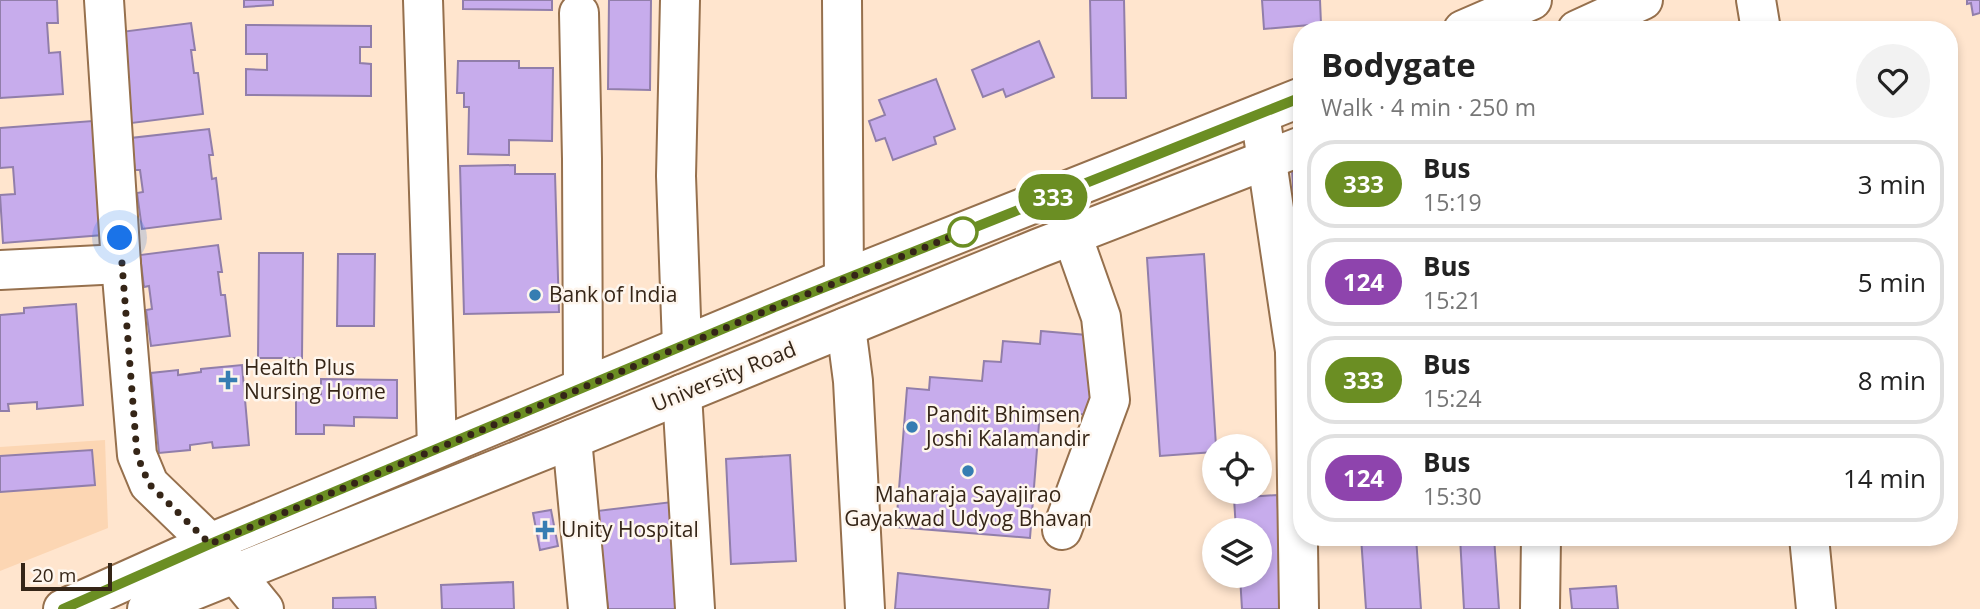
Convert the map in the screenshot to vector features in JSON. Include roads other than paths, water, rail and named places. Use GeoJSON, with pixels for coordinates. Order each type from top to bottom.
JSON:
{"type":"FeatureCollection","features":[{"type":"Feature","properties":{"kind":"main road"},"geometry":{"type":"LineString","coordinates":[[104,0],[121,264],[137,455],[149,484],[210,544],[264,609]]}},
{"type":"Feature","properties":{"kind":"main road"},"geometry":{"type":"LineString","coordinates":[[423,0],[448,444]]}},
{"type":"Feature","properties":{"kind":"main road"},"geometry":{"type":"LineString","coordinates":[[448,0],[448,444]]}},
{"type":"Feature","properties":{"kind":"main road"},"geometry":{"type":"LineString","coordinates":[[680,0],[676,176],[682,346]]}},
{"type":"Feature","properties":{"kind":"main road"},"geometry":{"type":"LineString","coordinates":[[842,0],[844,279]]}},
{"type":"Feature","properties":{"kind":"main road"},"geometry":{"type":"LineString","coordinates":[[1484,21],[1532,0]]}},
{"type":"Feature","properties":{"kind":"main road"},"geometry":{"type":"LineString","coordinates":[[1597,21],[1643,0]]}},
{"type":"Feature","properties":{"kind":"main road"},"geometry":{"type":"LineString","coordinates":[[1756,0],[1760,21]]}},
{"type":"Feature","properties":{"kind":"main road"},"geometry":{"type":"LineString","coordinates":[[579,13],[583,387]]}},
{"type":"Feature","properties":{"kind":"main road","name":"University Road"},"geometry":{"type":"LineString","coordinates":[[64,609],[210,544],[682,346],[1293,101]]}},
{"type":"Feature","properties":{"kind":"main road"},"geometry":{"type":"LineString","coordinates":[[1260,114],[1285,153],[1293,266]]}},
{"type":"Feature","properties":{"kind":"main road","name":"University Road"},"geometry":{"type":"LineString","coordinates":[[147,609],[237,575],[1072,235],[1285,153]]}},
{"type":"Feature","properties":{"kind":"main road"},"geometry":{"type":"LineString","coordinates":[[1062,530],[1110,400],[1101,317],[1072,235]]}},
{"type":"Feature","properties":{"kind":"main road"},"geometry":{"type":"LineString","coordinates":[[0,270],[121,264]]}},
{"type":"Feature","properties":{"kind":"main road"},"geometry":{"type":"LineString","coordinates":[[846,327],[853,381],[865,609]]}},
{"type":"Feature","properties":{"kind":"main road"},"geometry":{"type":"LineString","coordinates":[[682,394],[695,609]]}},
{"type":"Feature","properties":{"kind":"main road"},"geometry":{"type":"LineString","coordinates":[[572,439],[589,609]]}},
{"type":"Feature","properties":{"kind":"main road"},"geometry":{"type":"LineString","coordinates":[[1298,546],[1298,609]]}},
{"type":"Feature","properties":{"kind":"main road"},"geometry":{"type":"LineString","coordinates":[[1540,609],[1541,546]]}},
{"type":"Feature","properties":{"kind":"main road"},"geometry":{"type":"LineString","coordinates":[[1810,546],[1815,609]]}},
{"type":"Feature","properties":{"kind":"place","name":"Bank of India"},"geometry":{"type":"Point","coordinates":[535,295]}},
{"type":"Feature","properties":{"kind":"place","name":"Health Plus Nursing Home"},"geometry":{"type":"Point","coordinates":[228,380]}},
{"type":"Feature","properties":{"kind":"place","name":"Pandit Bhimsen Joshi Kalamandir"},"geometry":{"type":"Point","coordinates":[912,427]}},
{"type":"Feature","properties":{"kind":"place","name":"Maharaja Sayajirao Gayakwad Udyog Bhavan"},"geometry":{"type":"Point","coordinates":[968,471]}},
{"type":"Feature","properties":{"kind":"place","name":"Unity Hospital"},"geometry":{"type":"Point","coordinates":[545,530]}}]}
